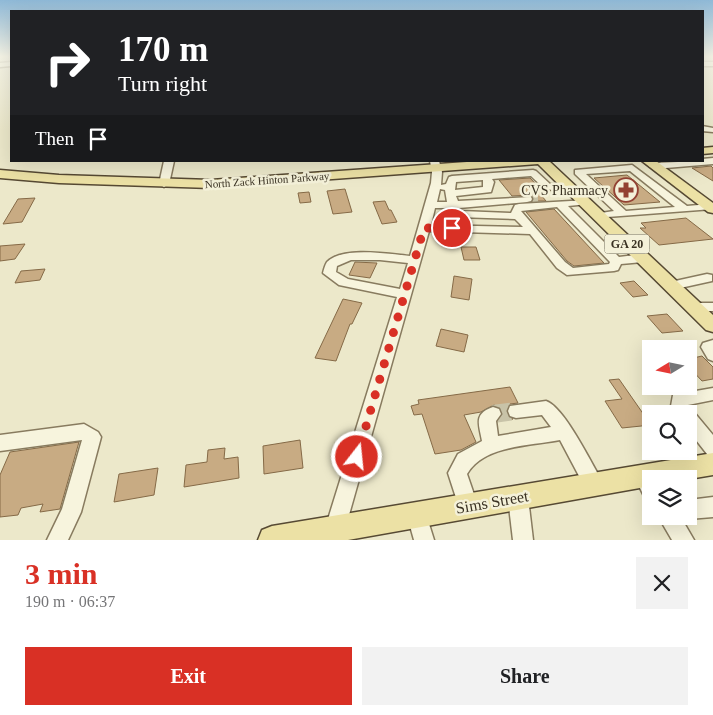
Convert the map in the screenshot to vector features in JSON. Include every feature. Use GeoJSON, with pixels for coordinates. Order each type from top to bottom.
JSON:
{"type":"FeatureCollection","features":[{"type":"Feature","properties":{"kind":"main road","name":"North Zack Hinton Parkway"},"geometry":{"type":"LineString","coordinates":[[0,174],[164,184],[239,183],[436,165],[521,162]]}},
{"type":"Feature","properties":{"kind":"main road","name":"GA 20"},"geometry":{"type":"LineString","coordinates":[[543,162],[713,326]]}},
{"type":"Feature","properties":{"kind":"main road"},"geometry":{"type":"LineString","coordinates":[[651,163],[712,208]]}},
{"type":"Feature","properties":{"kind":"main road","name":"Sims Street"},"geometry":{"type":"LineString","coordinates":[[692,470],[713,464]]}},
{"type":"Feature","properties":{"kind":"main road","name":"Sims Street"},"geometry":{"type":"LineString","coordinates":[[272,540],[323,534],[417,515],[594,485],[642,483]]}},
{"type":"Feature","properties":{"kind":"street"},"geometry":{"type":"LineString","coordinates":[[164,184],[169,162]]}},
{"type":"Feature","properties":{"kind":"street"},"geometry":{"type":"LineString","coordinates":[[596,162],[605,170]]}},
{"type":"Feature","properties":{"kind":"street"},"geometry":{"type":"LineString","coordinates":[[651,163],[666,162]]}},
{"type":"Feature","properties":{"kind":"street"},"geometry":{"type":"LineString","coordinates":[[494,164],[503,175]]}},
{"type":"Feature","properties":{"kind":"street"},"geometry":{"type":"LineString","coordinates":[[436,165],[447,186],[455,209],[452,228]]}},
{"type":"Feature","properties":{"kind":"street"},"geometry":{"type":"LineString","coordinates":[[623,214],[578,172],[632,168],[686,209]]}},
{"type":"Feature","properties":{"kind":"street"},"geometry":{"type":"LineString","coordinates":[[447,186],[487,190],[490,182],[486,176],[533,173],[547,187],[576,194]]}},
{"type":"Feature","properties":{"kind":"street"},"geometry":{"type":"LineString","coordinates":[[323,534],[404,294],[431,205],[447,186]]}},
{"type":"Feature","properties":{"kind":"street"},"geometry":{"type":"LineString","coordinates":[[543,198],[576,194]]}},
{"type":"Feature","properties":{"kind":"street"},"geometry":{"type":"LineString","coordinates":[[576,194],[560,204],[519,207],[516,211],[518,216],[533,231],[561,266],[571,272],[614,267],[616,262]]}},
{"type":"Feature","properties":{"kind":"street"},"geometry":{"type":"LineString","coordinates":[[455,209],[527,199]]}},
{"type":"Feature","properties":{"kind":"street"},"geometry":{"type":"LineString","coordinates":[[560,204],[616,262]]}},
{"type":"Feature","properties":{"kind":"street"},"geometry":{"type":"LineString","coordinates":[[431,205],[518,216]]}},
{"type":"Feature","properties":{"kind":"street"},"geometry":{"type":"LineString","coordinates":[[598,216],[712,208]]}},
{"type":"Feature","properties":{"kind":"street"},"geometry":{"type":"LineString","coordinates":[[424,228],[533,231]]}},
{"type":"Feature","properties":{"kind":"street"},"geometry":{"type":"LineString","coordinates":[[404,294],[344,282],[329,274],[329,267],[334,261],[347,256],[415,260]]}},
{"type":"Feature","properties":{"kind":"street"},"geometry":{"type":"LineString","coordinates":[[616,262],[643,258]]}},
{"type":"Feature","properties":{"kind":"street"},"geometry":{"type":"LineString","coordinates":[[671,286],[707,278]]}},
{"type":"Feature","properties":{"kind":"street"},"geometry":{"type":"LineString","coordinates":[[694,308],[713,308]]}},
{"type":"Feature","properties":{"kind":"street"},"geometry":{"type":"LineString","coordinates":[[713,345],[708,347],[713,355]]}},
{"type":"Feature","properties":{"kind":"street"},"geometry":{"type":"LineString","coordinates":[[678,405],[679,400],[713,394]]}},
{"type":"Feature","properties":{"kind":"street"},"geometry":{"type":"LineString","coordinates":[[516,411],[546,408],[564,432],[594,485]]}},
{"type":"Feature","properties":{"kind":"street"},"geometry":{"type":"LineString","coordinates":[[491,445],[487,418],[493,414]]}},
{"type":"Feature","properties":{"kind":"street"},"geometry":{"type":"LineString","coordinates":[[697,429],[713,448]]}},
{"type":"Feature","properties":{"kind":"street"},"geometry":{"type":"LineString","coordinates":[[0,443],[84,431],[92,437],[71,512],[57,540]]}},
{"type":"Feature","properties":{"kind":"street"},"geometry":{"type":"LineString","coordinates":[[468,506],[457,473],[465,460],[491,445],[564,432]]}},
{"type":"Feature","properties":{"kind":"street"},"geometry":{"type":"LineString","coordinates":[[518,498],[523,540]]}},
{"type":"Feature","properties":{"kind":"street"},"geometry":{"type":"LineString","coordinates":[[697,509],[713,507]]}},
{"type":"Feature","properties":{"kind":"street"},"geometry":{"type":"LineString","coordinates":[[417,515],[424,540]]}},
{"type":"Feature","properties":{"kind":"street"},"geometry":{"type":"LineString","coordinates":[[674,525],[684,540]]}},
{"type":"Feature","properties":{"kind":"building"},"geometry":{"type":"Polygon","coordinates":[[[711,166],[713,168],[713,181],[692,168],[711,166]]]}},
{"type":"Feature","properties":{"kind":"building","name":"CVS Pharmacy"},"geometry":{"type":"Polygon","coordinates":[[[627,175],[660,202],[624,205],[594,178],[627,175]]]}},
{"type":"Feature","properties":{"kind":"building"},"geometry":{"type":"Polygon","coordinates":[[[530,178],[546,195],[541,195],[546,201],[533,201],[534,198],[531,195],[512,196],[499,180],[530,178]]]}},
{"type":"Feature","properties":{"kind":"building"},"geometry":{"type":"Polygon","coordinates":[[[345,189],[352,212],[333,214],[327,191],[345,189]]]}},
{"type":"Feature","properties":{"kind":"building"},"geometry":{"type":"Polygon","coordinates":[[[309,192],[311,202],[300,203],[298,193],[309,192]]]}},
{"type":"Feature","properties":{"kind":"building"},"geometry":{"type":"Polygon","coordinates":[[[35,198],[22,222],[3,224],[18,199],[35,198]]]}},
{"type":"Feature","properties":{"kind":"building"},"geometry":{"type":"Polygon","coordinates":[[[385,201],[397,222],[382,224],[373,202],[385,201]]]}},
{"type":"Feature","properties":{"kind":"building"},"geometry":{"type":"Polygon","coordinates":[[[554,209],[604,263],[574,266],[567,261],[526,212],[554,209]]]}},
{"type":"Feature","properties":{"kind":"building"},"geometry":{"type":"Polygon","coordinates":[[[686,218],[713,239],[659,245],[640,228],[646,228],[641,223],[686,218]]]}},
{"type":"Feature","properties":{"kind":"building"},"geometry":{"type":"Polygon","coordinates":[[[25,244],[15,259],[0,261],[0,246],[25,244]]]}},
{"type":"Feature","properties":{"kind":"building"},"geometry":{"type":"Polygon","coordinates":[[[461,247],[476,247],[480,260],[464,260],[461,247]]]}},
{"type":"Feature","properties":{"kind":"building"},"geometry":{"type":"Polygon","coordinates":[[[355,262],[377,263],[370,278],[349,275],[355,262]]]}},
{"type":"Feature","properties":{"kind":"building"},"geometry":{"type":"Polygon","coordinates":[[[45,269],[40,280],[15,283],[21,271],[45,269]]]}},
{"type":"Feature","properties":{"kind":"building"},"geometry":{"type":"Polygon","coordinates":[[[454,276],[472,279],[469,300],[451,297],[454,276]]]}},
{"type":"Feature","properties":{"kind":"building"},"geometry":{"type":"Polygon","coordinates":[[[634,281],[648,295],[633,297],[620,283],[634,281]]]}},
{"type":"Feature","properties":{"kind":"building"},"geometry":{"type":"Polygon","coordinates":[[[343,299],[362,303],[352,324],[350,324],[336,361],[315,358],[343,299]]]}},
{"type":"Feature","properties":{"kind":"building"},"geometry":{"type":"Polygon","coordinates":[[[667,314],[683,331],[662,333],[647,316],[667,314]]]}},
{"type":"Feature","properties":{"kind":"building"},"geometry":{"type":"Polygon","coordinates":[[[441,329],[468,335],[464,352],[436,346],[441,329]]]}},
{"type":"Feature","properties":{"kind":"building"},"geometry":{"type":"Polygon","coordinates":[[[702,356],[713,367],[713,379],[702,381],[698,377],[698,357],[702,356]]]}},
{"type":"Feature","properties":{"kind":"building"},"geometry":{"type":"Polygon","coordinates":[[[619,379],[642,412],[642,426],[622,428],[605,401],[622,399],[609,380],[619,379]]]}},
{"type":"Feature","properties":{"kind":"building"},"geometry":{"type":"Polygon","coordinates":[[[510,387],[518,403],[510,404],[506,410],[508,417],[513,419],[498,421],[503,413],[500,407],[494,405],[481,412],[464,415],[476,442],[461,450],[435,454],[422,414],[414,415],[411,406],[419,404],[418,400],[510,387]]]}},
{"type":"Feature","properties":{"kind":"building"},"geometry":{"type":"Polygon","coordinates":[[[300,440],[303,468],[264,474],[263,446],[300,440]]]}},
{"type":"Feature","properties":{"kind":"building"},"geometry":{"type":"Polygon","coordinates":[[[79,442],[60,509],[40,512],[43,504],[21,508],[18,515],[0,517],[0,475],[10,452],[79,442]]]}},
{"type":"Feature","properties":{"kind":"building"},"geometry":{"type":"Polygon","coordinates":[[[225,448],[224,459],[238,457],[239,478],[184,487],[186,465],[207,462],[208,450],[225,448]]]}},
{"type":"Feature","properties":{"kind":"building"},"geometry":{"type":"Polygon","coordinates":[[[158,468],[154,495],[114,502],[119,474],[158,468]]]}},
{"type":"Feature","properties":{"kind":"tunnel"},"geometry":{"type":"LineString","coordinates":[[527,199],[543,198]]}},
{"type":"Feature","properties":{"kind":"tunnel"},"geometry":{"type":"LineString","coordinates":[[493,414],[516,411]]}},
{"type":"Feature","properties":{"kind":"place","name":"CVS Pharmacy"},"geometry":{"type":"Point","coordinates":[626,190]}},
{"type":"Feature","properties":{"kind":"route"},"geometry":{"type":"LineString","coordinates":[[357,457],[424,228],[452,228]]}}]}
